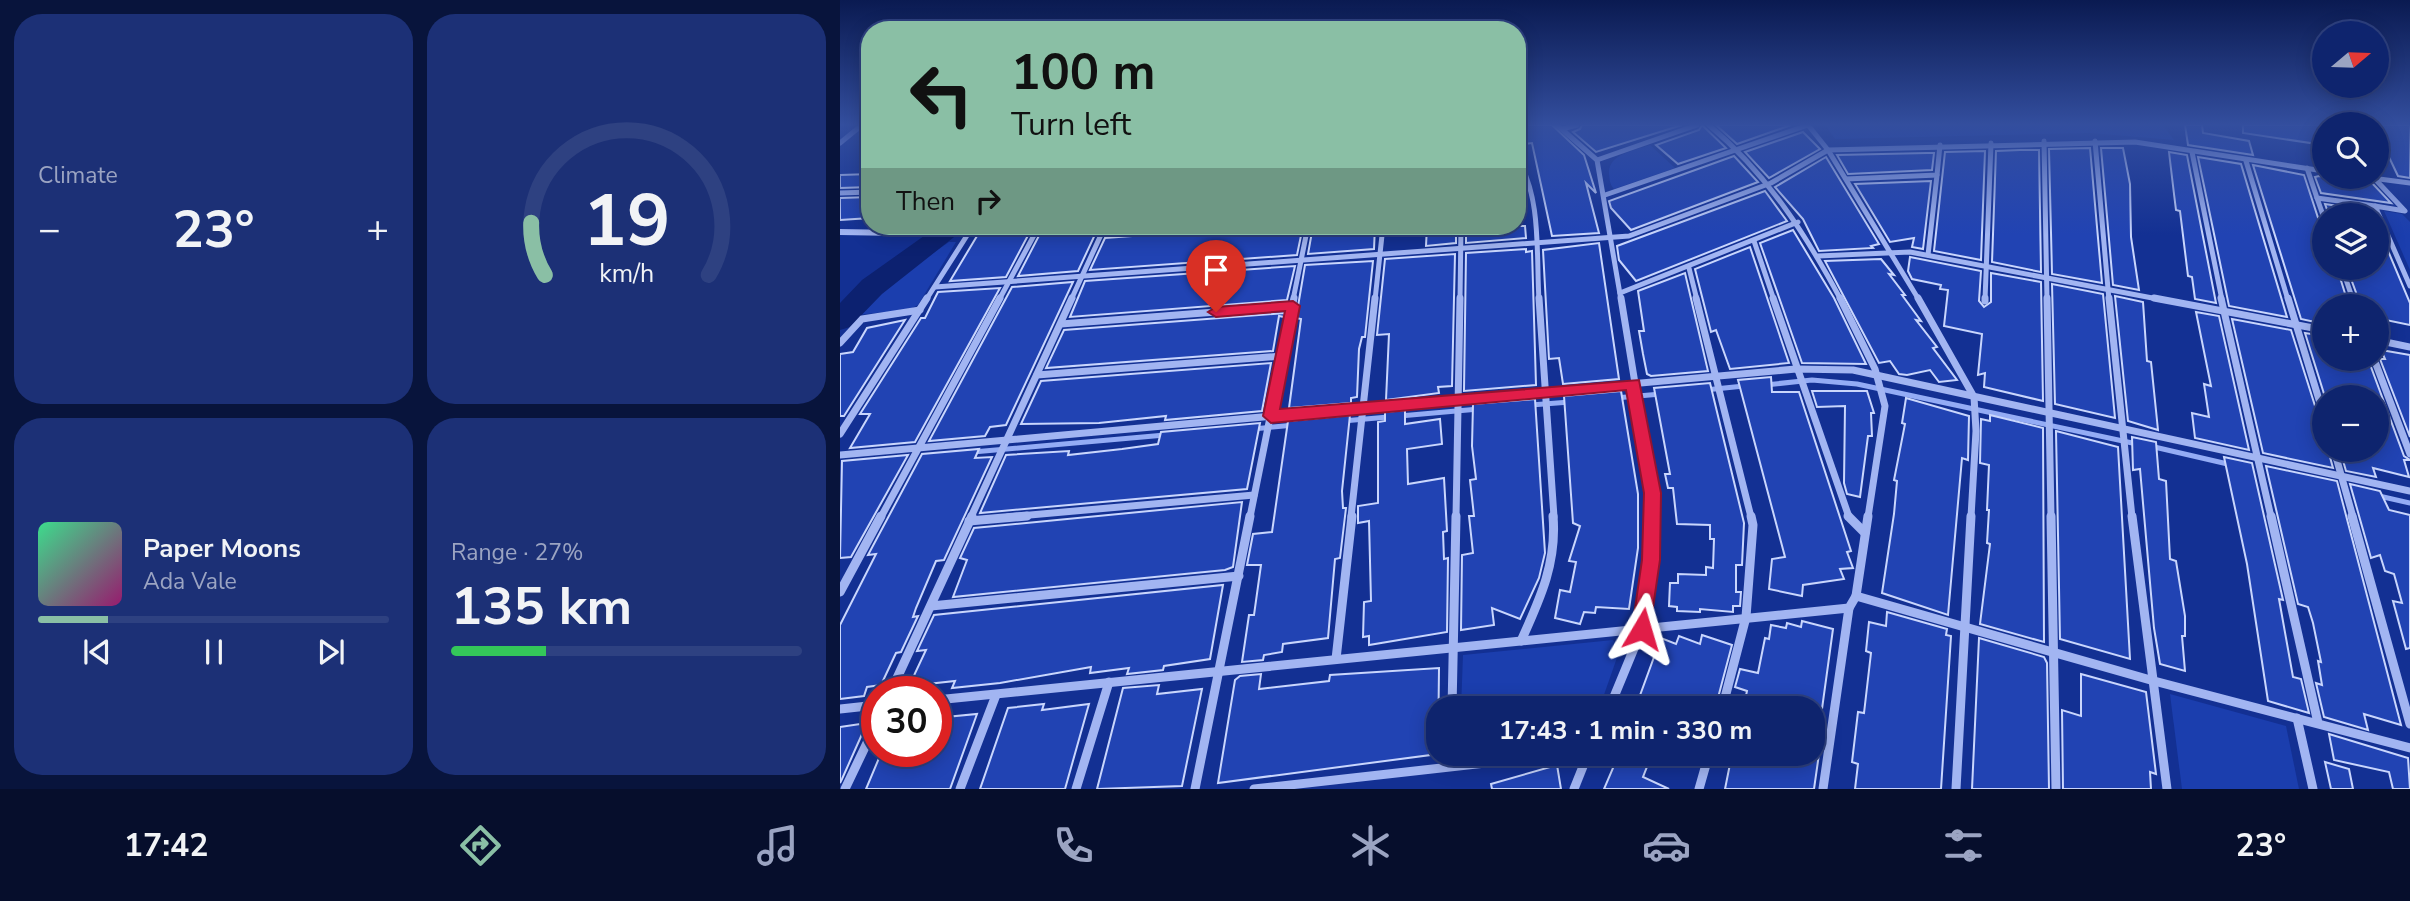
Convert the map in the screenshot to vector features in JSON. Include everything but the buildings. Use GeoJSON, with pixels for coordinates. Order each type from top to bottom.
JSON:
{"type":"FeatureCollection","features":[{"type":"Feature","properties":{"kind":"street"},"geometry":{"type":"LineString","coordinates":[[1597,162],[1653,493],[1651,560],[1642,629],[1614,696]]}},
{"type":"Feature","properties":{"kind":"street"},"geometry":{"type":"LineString","coordinates":[[1605,195],[1702,162]]}},
{"type":"Feature","properties":{"kind":"street"},"geometry":{"type":"LineString","coordinates":[[1751,162],[1798,222],[1818,256],[1880,377],[1885,406],[1856,596],[1849,608],[1824,789]]}},
{"type":"Feature","properties":{"kind":"street"},"geometry":{"type":"LineString","coordinates":[[935,286],[1629,236],[1771,184],[1808,162]]}},
{"type":"Feature","properties":{"kind":"street"},"geometry":{"type":"LineString","coordinates":[[1835,162],[1891,250],[1974,397],[1976,431],[1956,789]]}},
{"type":"Feature","properties":{"kind":"street"},"geometry":{"type":"LineString","coordinates":[[1928,255],[1938,162]]}},
{"type":"Feature","properties":{"kind":"street"},"geometry":{"type":"LineString","coordinates":[[1985,301],[1990,162]]}},
{"type":"Feature","properties":{"kind":"street"},"geometry":{"type":"LineString","coordinates":[[2044,162],[2056,789]]}},
{"type":"Feature","properties":{"kind":"street"},"geometry":{"type":"LineString","coordinates":[[2097,162],[2121,430],[2167,789]]}},
{"type":"Feature","properties":{"kind":"street"},"geometry":{"type":"LineString","coordinates":[[2194,162],[2224,312],[2318,723]]}},
{"type":"Feature","properties":{"kind":"street"},"geometry":{"type":"LineString","coordinates":[[2246,162],[2314,385]]}},
{"type":"Feature","properties":{"kind":"street"},"geometry":{"type":"LineString","coordinates":[[2253,162],[2312,169]]}},
{"type":"Feature","properties":{"kind":"street"},"geometry":{"type":"LineString","coordinates":[[2306,168],[2319,203]]}},
{"type":"Feature","properties":{"kind":"street"},"geometry":{"type":"LineString","coordinates":[[1846,179],[1937,175]]}},
{"type":"Feature","properties":{"kind":"street"},"geometry":{"type":"LineString","coordinates":[[1521,641],[1547,584],[1555,539],[1535,243],[1529,183],[1526,177]]}},
{"type":"Feature","properties":{"kind":"street"},"geometry":{"type":"LineString","coordinates":[[2389,180],[2410,183]]}},
{"type":"Feature","properties":{"kind":"street"},"geometry":{"type":"LineString","coordinates":[[2385,189],[2408,213]]}},
{"type":"Feature","properties":{"kind":"street"},"geometry":{"type":"LineString","coordinates":[[840,193],[861,192]]}},
{"type":"Feature","properties":{"kind":"street"},"geometry":{"type":"LineString","coordinates":[[2317,198],[2353,203]]}},
{"type":"Feature","properties":{"kind":"street"},"geometry":{"type":"LineString","coordinates":[[2389,209],[2408,213]]}},
{"type":"Feature","properties":{"kind":"street"},"geometry":{"type":"LineString","coordinates":[[1620,293],[1689,268],[1798,222]]}},
{"type":"Feature","properties":{"kind":"street"},"geometry":{"type":"LineString","coordinates":[[840,232],[861,232]]}},
{"type":"Feature","properties":{"kind":"street"},"geometry":{"type":"LineString","coordinates":[[840,434],[968,235]]}},
{"type":"Feature","properties":{"kind":"street"},"geometry":{"type":"LineString","coordinates":[[840,592],[1034,235]]}},
{"type":"Feature","properties":{"kind":"street"},"geometry":{"type":"LineString","coordinates":[[898,676],[1101,235]]}},
{"type":"Feature","properties":{"kind":"street"},"geometry":{"type":"LineString","coordinates":[[1195,789],[1307,235]]}},
{"type":"Feature","properties":{"kind":"street"},"geometry":{"type":"LineString","coordinates":[[1336,659],[1382,235]]}},
{"type":"Feature","properties":{"kind":"street"},"geometry":{"type":"LineString","coordinates":[[1452,696],[1461,235]]}},
{"type":"Feature","properties":{"kind":"street"},"geometry":{"type":"LineString","coordinates":[[2389,238],[2410,286]]}},
{"type":"Feature","properties":{"kind":"street"},"geometry":{"type":"LineString","coordinates":[[1754,241],[1846,514],[1865,533]]}},
{"type":"Feature","properties":{"kind":"street"},"geometry":{"type":"LineString","coordinates":[[1818,256],[1891,250],[1928,255],[2312,328]]}},
{"type":"Feature","properties":{"kind":"street"},"geometry":{"type":"LineString","coordinates":[[1689,268],[1754,525],[1746,617],[1725,696]]}},
{"type":"Feature","properties":{"kind":"street"},"geometry":{"type":"LineString","coordinates":[[1060,324],[1293,306]]}},
{"type":"Feature","properties":{"kind":"street"},"geometry":{"type":"LineString","coordinates":[[840,343],[862,319],[920,310]]}},
{"type":"Feature","properties":{"kind":"street"},"geometry":{"type":"LineString","coordinates":[[2389,342],[2410,346]]}},
{"type":"Feature","properties":{"kind":"street"},"geometry":{"type":"LineString","coordinates":[[1037,375],[1283,356]]}},
{"type":"Feature","properties":{"kind":"street"},"geometry":{"type":"LineString","coordinates":[[840,455],[1796,369],[1853,369],[2121,430],[2410,491]]}},
{"type":"Feature","properties":{"kind":"street"},"geometry":{"type":"LineString","coordinates":[[2379,371],[2410,454]]}},
{"type":"Feature","properties":{"kind":"street"},"geometry":{"type":"LineString","coordinates":[[2338,462],[2410,724]]}},
{"type":"Feature","properties":{"kind":"street"},"geometry":{"type":"LineString","coordinates":[[969,521],[1254,495]]}},
{"type":"Feature","properties":{"kind":"street"},"geometry":{"type":"LineString","coordinates":[[931,606],[1239,576]]}},
{"type":"Feature","properties":{"kind":"street"},"geometry":{"type":"LineString","coordinates":[[1856,596],[2154,681],[2410,748]]}},
{"type":"Feature","properties":{"kind":"street"},"geometry":{"type":"LineString","coordinates":[[952,699],[1849,608]]}},
{"type":"Feature","properties":{"kind":"street"},"geometry":{"type":"LineString","coordinates":[[1076,789],[1109,682]]}},
{"type":"Feature","properties":{"kind":"street"},"geometry":{"type":"LineString","coordinates":[[960,789],[996,695]]}},
{"type":"Feature","properties":{"kind":"street"},"geometry":{"type":"LineString","coordinates":[[840,709],[861,707]]}},
{"type":"Feature","properties":{"kind":"street"},"geometry":{"type":"LineString","coordinates":[[2297,718],[2314,789]]}},
{"type":"Feature","properties":{"kind":"street"},"geometry":{"type":"LineString","coordinates":[[845,789],[861,756]]}},
{"type":"Feature","properties":{"kind":"street"},"geometry":{"type":"LineString","coordinates":[[1254,789],[1452,766]]}},
{"type":"Feature","properties":{"kind":"street"},"geometry":{"type":"LineString","coordinates":[[1574,789],[1583,766]]}},
{"type":"Feature","properties":{"kind":"street"},"geometry":{"type":"LineString","coordinates":[[1699,789],[1706,766]]}},
{"type":"Feature","properties":{"kind":"shaded area"},"geometry":{"type":"Polygon","coordinates":[[[1613,162],[1668,162],[1675,168],[1614,189],[1610,183],[1613,162]]]}},
{"type":"Feature","properties":{"kind":"shaded area"},"geometry":{"type":"Polygon","coordinates":[[[2389,212],[2402,214],[2410,222],[2410,270],[2389,222],[2389,212]]]}},
{"type":"Feature","properties":{"kind":"shaded area"},"geometry":{"type":"Polygon","coordinates":[[[949,242],[956,242],[918,305],[908,310],[855,315],[875,293],[949,242]]]}},
{"type":"Feature","properties":{"kind":"shaded area"},"geometry":{"type":"Polygon","coordinates":[[[1613,640],[1620,649],[1604,696],[1461,696],[1463,655],[1613,640]]]}},
{"type":"Feature","properties":{"kind":"shaded area"},"geometry":{"type":"Polygon","coordinates":[[[2170,694],[2286,726],[2299,789],[2182,789],[2170,694]]]}},
{"type":"Feature","properties":{"kind":"waterway"},"geometry":{"type":"LineString","coordinates":[[840,320],[872,287],[943,235]]}},
{"type":"Feature","properties":{"kind":"waterway"},"geometry":{"type":"LineString","coordinates":[[1765,385],[1812,380],[1857,384],[2137,444]]}},
{"type":"Feature","properties":{"kind":"waterway"},"geometry":{"type":"LineString","coordinates":[[1705,390],[1744,386]]}},
{"type":"Feature","properties":{"kind":"waterway"},"geometry":{"type":"LineString","coordinates":[[1615,398],[1661,394]]}},
{"type":"Feature","properties":{"kind":"waterway"},"geometry":{"type":"LineString","coordinates":[[1531,405],[1570,402]]}},
{"type":"Feature","properties":{"kind":"waterway"},"geometry":{"type":"LineString","coordinates":[[1343,421],[1479,409]]}},
{"type":"Feature","properties":{"kind":"waterway"},"geometry":{"type":"LineString","coordinates":[[1252,429],[1295,425]]}},
{"type":"Feature","properties":{"kind":"waterway"},"geometry":{"type":"LineString","coordinates":[[973,452],[1165,435]]}},
{"type":"Feature","properties":{"kind":"waterway"},"geometry":{"type":"LineString","coordinates":[[2150,446],[2232,465]]}},
{"type":"Feature","properties":{"kind":"waterway"},"geometry":{"type":"LineString","coordinates":[[2379,496],[2410,503]]}},
{"type":"Feature","properties":{"kind":"route"},"geometry":{"type":"LineString","coordinates":[[1216,312],[1293,306],[1271,416],[1633,384],[1653,493],[1651,560],[1642,629]]}}]}
